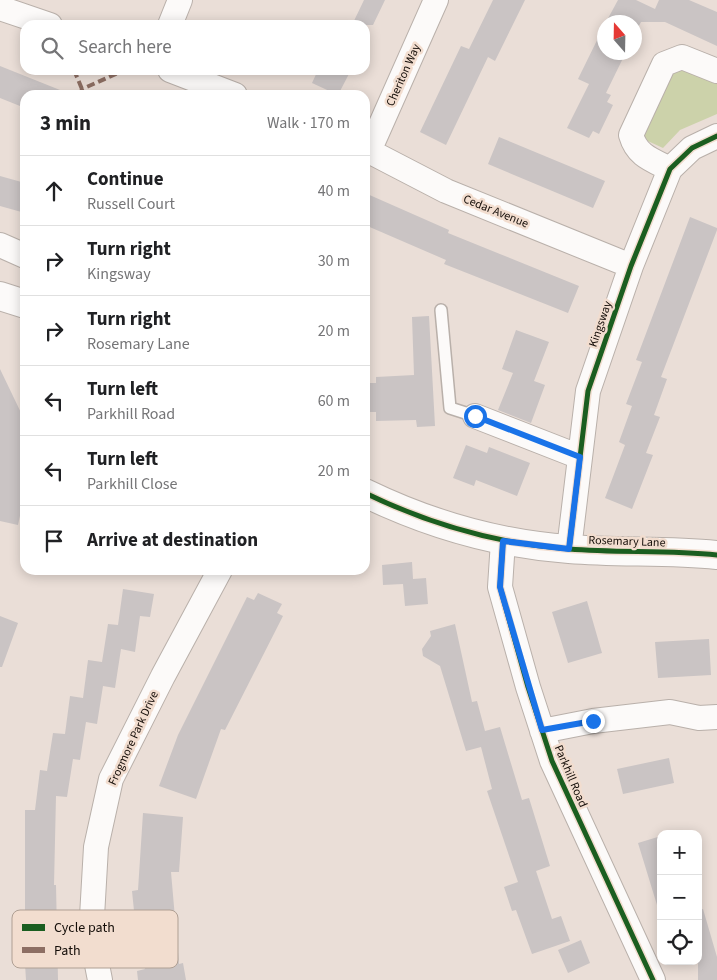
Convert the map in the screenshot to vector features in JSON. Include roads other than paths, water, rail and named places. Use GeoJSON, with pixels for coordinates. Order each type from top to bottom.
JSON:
{"type":"FeatureCollection","features":[{"type":"Feature","properties":{"kind":"street"},"geometry":{"type":"LineString","coordinates":[[172,20],[180,0]]}},
{"type":"Feature","properties":{"kind":"street","name":"Cheriton Way"},"geometry":{"type":"LineString","coordinates":[[370,143],[436,0]]}},
{"type":"Feature","properties":{"kind":"street"},"geometry":{"type":"LineString","coordinates":[[0,8],[35,20]]}},
{"type":"Feature","properties":{"kind":"street"},"geometry":{"type":"LineString","coordinates":[[670,169],[646,156],[634,146],[631,135],[660,72],[664,64],[682,57],[717,71]]}},
{"type":"Feature","properties":{"kind":"street"},"geometry":{"type":"LineString","coordinates":[[183,75],[222,90]]}},
{"type":"Feature","properties":{"kind":"street","name":"Kingsway"},"geometry":{"type":"LineString","coordinates":[[569,549],[588,391],[631,266],[670,169],[692,148],[717,136]]}},
{"type":"Feature","properties":{"kind":"street","name":"Cedar Avenue"},"geometry":{"type":"LineString","coordinates":[[370,152],[446,191],[631,266]]}},
{"type":"Feature","properties":{"kind":"street"},"geometry":{"type":"LineString","coordinates":[[0,246],[20,254]]}},
{"type":"Feature","properties":{"kind":"street"},"geometry":{"type":"LineString","coordinates":[[0,296],[20,302]]}},
{"type":"Feature","properties":{"kind":"street"},"geometry":{"type":"LineString","coordinates":[[475,416],[580,457]]}},
{"type":"Feature","properties":{"kind":"street","name":"Rosemary Lane"},"geometry":{"type":"LineString","coordinates":[[370,495],[429,520],[503,541],[569,549],[717,556]]}},
{"type":"Feature","properties":{"kind":"street","name":"Parkhill Road"},"geometry":{"type":"LineString","coordinates":[[503,541],[500,587],[552,761],[652,980]]}},
{"type":"Feature","properties":{"kind":"street","name":"Frogmore Park Drive"},"geometry":{"type":"LineString","coordinates":[[92,910],[96,847],[111,779],[217,575]]}},
{"type":"Feature","properties":{"kind":"street"},"geometry":{"type":"LineString","coordinates":[[542,730],[593,721],[670,712],[708,718],[717,735]]}},
{"type":"Feature","properties":{"kind":"lane"},"geometry":{"type":"LineString","coordinates":[[440,310],[450,408],[475,416]]}}]}
